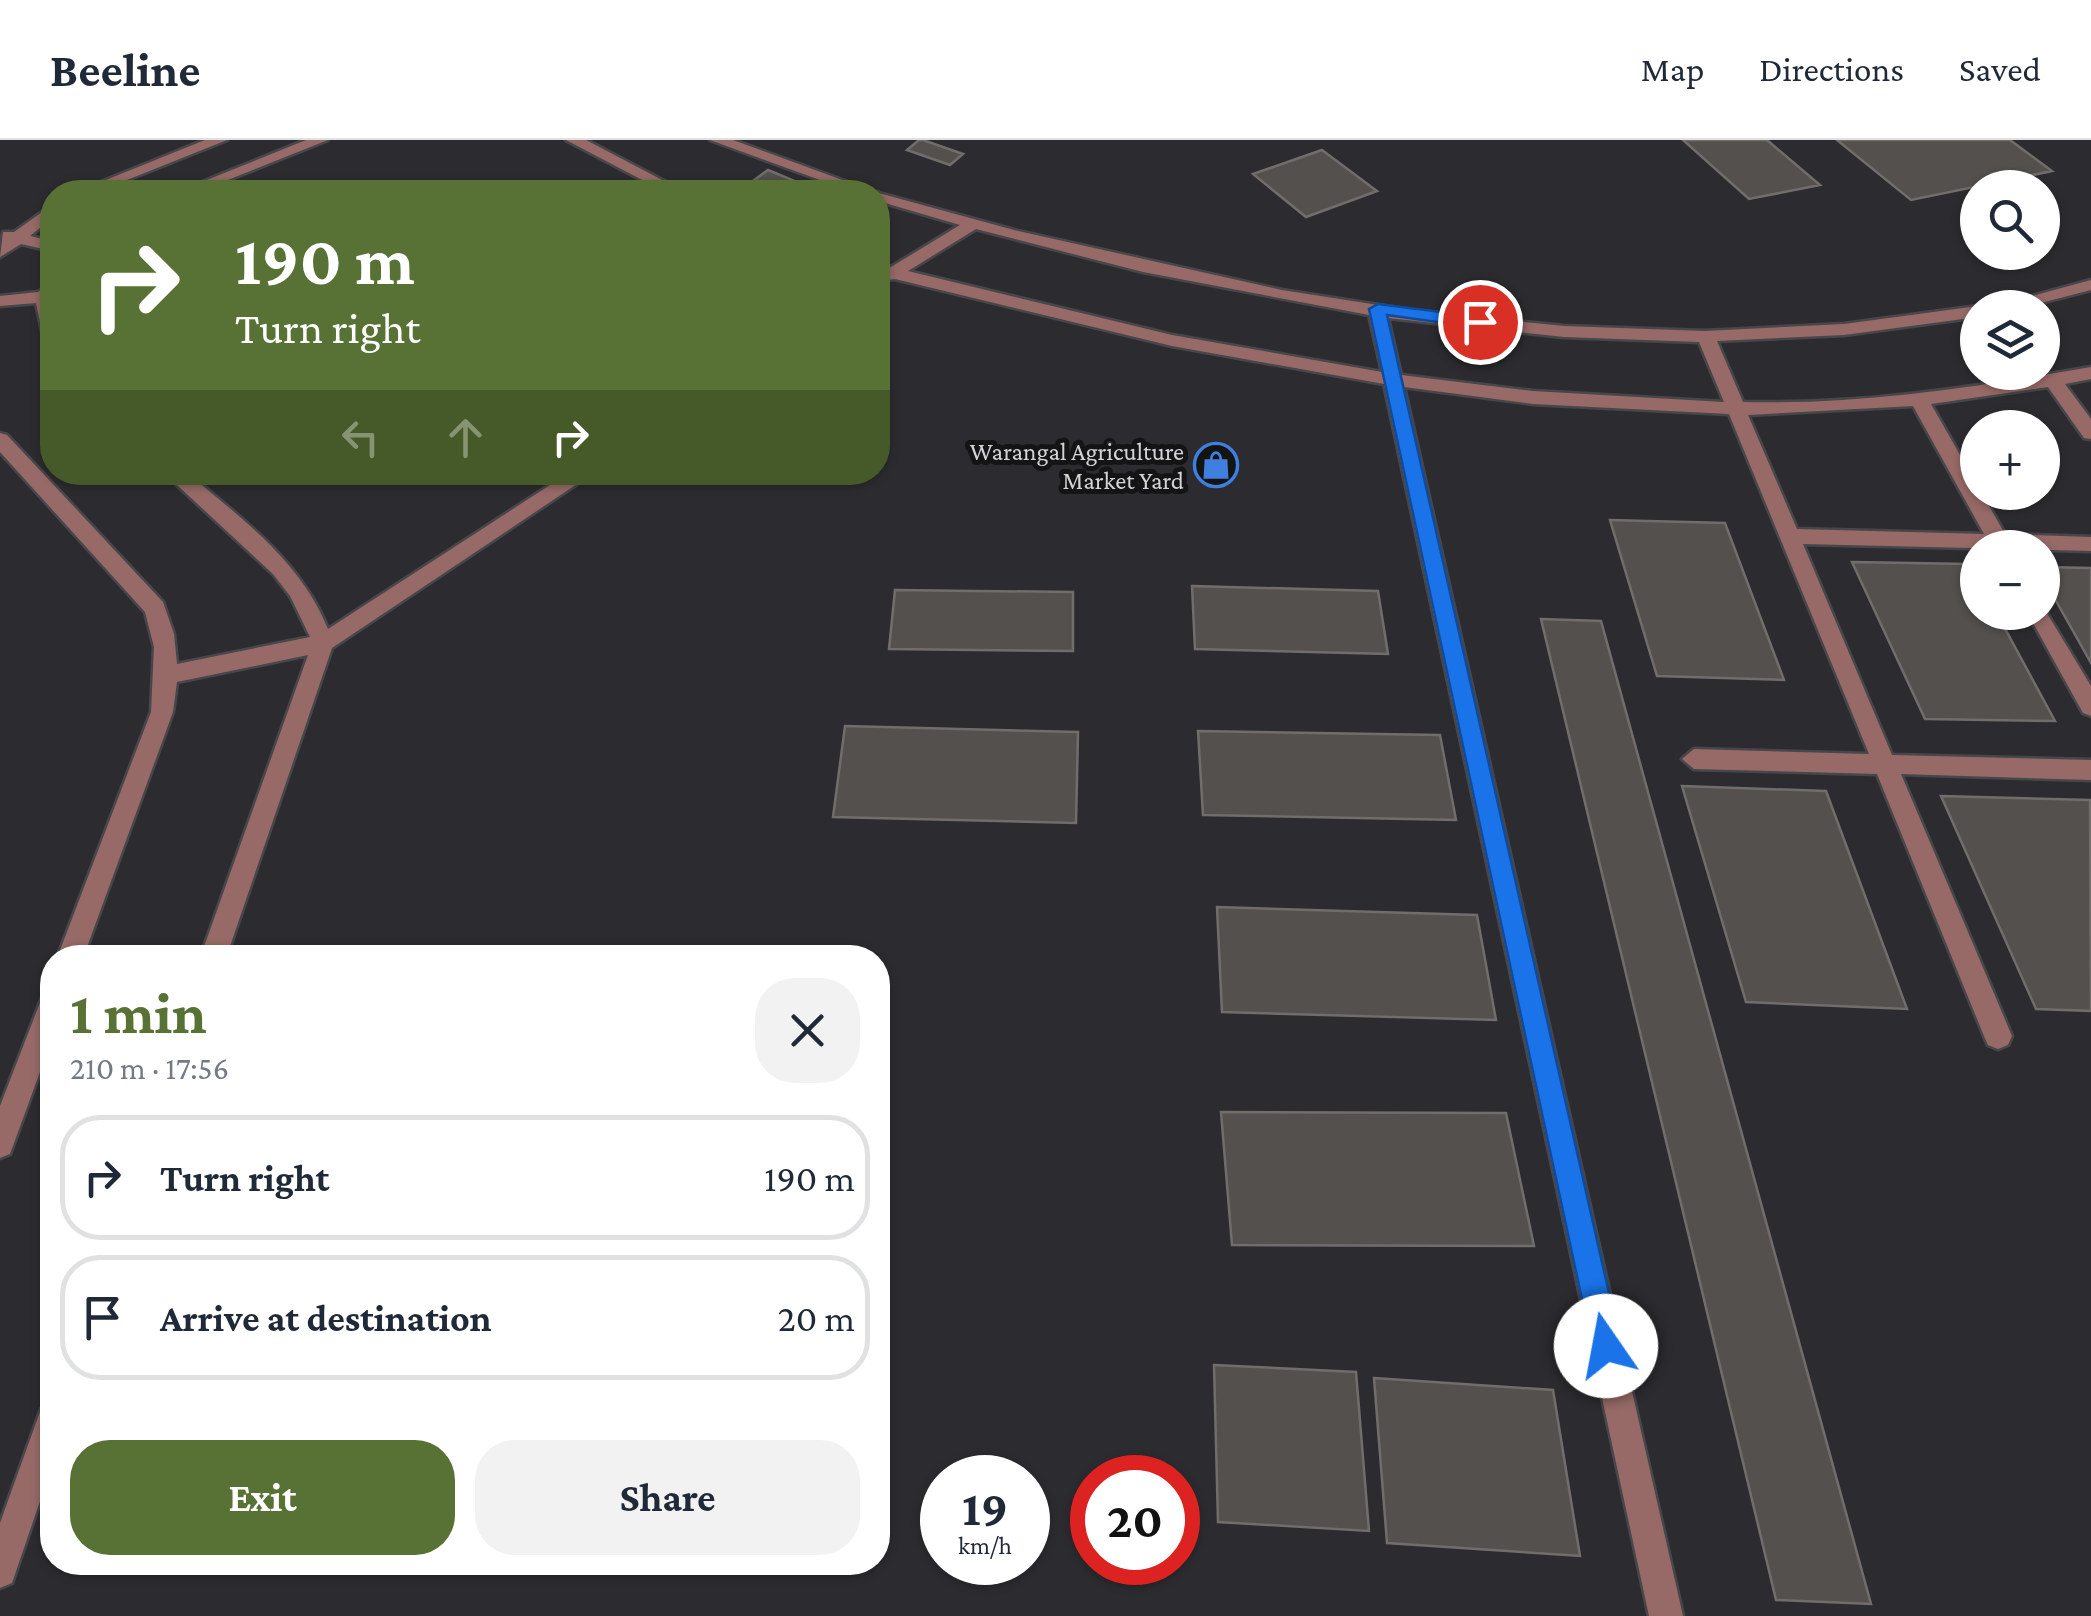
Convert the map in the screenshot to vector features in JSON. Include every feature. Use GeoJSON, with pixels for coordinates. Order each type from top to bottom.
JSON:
{"type":"FeatureCollection","features":[{"type":"Feature","properties":{"kind":"lane"},"geometry":{"type":"LineString","coordinates":[[115,180],[219,140]]}},
{"type":"Feature","properties":{"kind":"lane"},"geometry":{"type":"LineString","coordinates":[[216,180],[320,140]]}},
{"type":"Feature","properties":{"kind":"lane"},"geometry":{"type":"LineString","coordinates":[[574,140],[652,180]]}},
{"type":"Feature","properties":{"kind":"lane"},"geometry":{"type":"LineString","coordinates":[[718,140],[833,180]]}},
{"type":"Feature","properties":{"kind":"lane"},"geometry":{"type":"LineString","coordinates":[[890,200],[972,224],[1272,294],[1500,324],[1706,336],[1783,334],[1960,313]]}},
{"type":"Feature","properties":{"kind":"lane"},"geometry":{"type":"LineString","coordinates":[[0,252],[9,236],[40,217]]}},
{"type":"Feature","properties":{"kind":"lane"},"geometry":{"type":"LineString","coordinates":[[890,270],[972,224]]}},
{"type":"Feature","properties":{"kind":"lane"},"geometry":{"type":"LineString","coordinates":[[9,236],[40,243]]}},
{"type":"Feature","properties":{"kind":"lane"},"geometry":{"type":"LineString","coordinates":[[890,276],[1118,330],[1394,382],[1574,402],[1736,410],[1919,400],[1986,390]]}},
{"type":"Feature","properties":{"kind":"lane"},"geometry":{"type":"LineString","coordinates":[[2060,293],[2091,285]]}},
{"type":"Feature","properties":{"kind":"lane"},"geometry":{"type":"LineString","coordinates":[[0,301],[40,294]]}},
{"type":"Feature","properties":{"kind":"lane"},"geometry":{"type":"LineString","coordinates":[[1378,309],[1666,1616]]}},
{"type":"Feature","properties":{"kind":"lane"},"geometry":{"type":"LineString","coordinates":[[1706,336],[1998,1036]]}},
{"type":"Feature","properties":{"kind":"lane"},"geometry":{"type":"LineString","coordinates":[[2060,379],[2091,373]]}},
{"type":"Feature","properties":{"kind":"lane"},"geometry":{"type":"LineString","coordinates":[[2060,390],[2091,433]]}},
{"type":"Feature","properties":{"kind":"lane"},"geometry":{"type":"LineString","coordinates":[[1919,400],[1992,530]]}},
{"type":"Feature","properties":{"kind":"lane"},"geometry":{"type":"LineString","coordinates":[[0,440],[40,484]]}},
{"type":"Feature","properties":{"kind":"lane"},"geometry":{"type":"LineString","coordinates":[[41,485],[154,608],[165,636],[168,675],[162,712],[75,945]]}},
{"type":"Feature","properties":{"kind":"lane"},"geometry":{"type":"LineString","coordinates":[[188,485],[277,562],[301,591],[322,643],[217,945]]}},
{"type":"Feature","properties":{"kind":"lane"},"geometry":{"type":"LineString","coordinates":[[168,675],[322,643],[565,485]]}},
{"type":"Feature","properties":{"kind":"lane"},"geometry":{"type":"LineString","coordinates":[[1788,536],[1960,542]]}},
{"type":"Feature","properties":{"kind":"lane"},"geometry":{"type":"LineString","coordinates":[[2060,544],[2091,544]]}},
{"type":"Feature","properties":{"kind":"lane"},"geometry":{"type":"LineString","coordinates":[[2048,630],[2091,707]]}},
{"type":"Feature","properties":{"kind":"lane"},"geometry":{"type":"LineString","coordinates":[[1694,760],[1885,768],[2091,770]]}},
{"type":"Feature","properties":{"kind":"lane"},"geometry":{"type":"LineString","coordinates":[[0,1144],[40,1036]]}},
{"type":"Feature","properties":{"kind":"lane"},"geometry":{"type":"LineString","coordinates":[[0,1572],[40,1455]]}},
{"type":"Feature","properties":{"kind":"building"},"geometry":{"type":"Polygon","coordinates":[[[919,140],[963,154],[950,165],[907,150],[919,140]]]}},
{"type":"Feature","properties":{"kind":"building"},"geometry":{"type":"Polygon","coordinates":[[[1683,140],[1767,140],[1820,185],[1749,199],[1683,140]]]}},
{"type":"Feature","properties":{"kind":"building"},"geometry":{"type":"Polygon","coordinates":[[[1837,140],[2010,140],[2051,170],[1960,170],[1960,190],[1911,200],[1837,140]]]}},
{"type":"Feature","properties":{"kind":"building"},"geometry":{"type":"Polygon","coordinates":[[[1322,150],[1377,191],[1306,217],[1253,174],[1322,150]]]}},
{"type":"Feature","properties":{"kind":"building"},"geometry":{"type":"Polygon","coordinates":[[[768,170],[792,180],[754,180],[768,170]]]}},
{"type":"Feature","properties":{"kind":"building"},"geometry":{"type":"Polygon","coordinates":[[[1610,520],[1725,523],[1784,680],[1657,676],[1610,520]]]}},
{"type":"Feature","properties":{"kind":"building"},"geometry":{"type":"Polygon","coordinates":[[[1852,562],[1960,564],[1960,630],[2006,630],[2055,721],[1925,719],[1852,562]]]}},
{"type":"Feature","properties":{"kind":"building"},"geometry":{"type":"Polygon","coordinates":[[[2060,567],[2091,568],[2091,663],[2060,608],[2060,567]]]}},
{"type":"Feature","properties":{"kind":"building"},"geometry":{"type":"Polygon","coordinates":[[[1192,586],[1378,591],[1388,654],[1195,649],[1192,586]]]}},
{"type":"Feature","properties":{"kind":"building"},"geometry":{"type":"Polygon","coordinates":[[[895,590],[1073,592],[1073,651],[889,649],[895,590]]]}},
{"type":"Feature","properties":{"kind":"building"},"geometry":{"type":"Polygon","coordinates":[[[1541,619],[1601,621],[1871,1604],[1776,1600],[1541,619]]]}},
{"type":"Feature","properties":{"kind":"building"},"geometry":{"type":"Polygon","coordinates":[[[845,726],[1078,732],[1076,823],[833,817],[845,726]]]}},
{"type":"Feature","properties":{"kind":"building"},"geometry":{"type":"Polygon","coordinates":[[[1198,731],[1440,735],[1456,820],[1203,815],[1198,731]]]}},
{"type":"Feature","properties":{"kind":"building"},"geometry":{"type":"Polygon","coordinates":[[[1682,786],[1826,791],[1907,1009],[1746,1002],[1682,786]]]}},
{"type":"Feature","properties":{"kind":"building"},"geometry":{"type":"Polygon","coordinates":[[[1941,796],[2090,800],[2091,1011],[2036,1009],[1941,796]]]}},
{"type":"Feature","properties":{"kind":"building"},"geometry":{"type":"Polygon","coordinates":[[[1217,907],[1477,915],[1496,1020],[1222,1012],[1217,907]]]}},
{"type":"Feature","properties":{"kind":"building"},"geometry":{"type":"Polygon","coordinates":[[[1221,1112],[1506,1113],[1534,1246],[1232,1245],[1221,1112]]]}},
{"type":"Feature","properties":{"kind":"building"},"geometry":{"type":"Polygon","coordinates":[[[1214,1365],[1356,1372],[1369,1531],[1218,1522],[1214,1365]]]}},
{"type":"Feature","properties":{"kind":"building"},"geometry":{"type":"Polygon","coordinates":[[[1374,1378],[1553,1390],[1580,1556],[1387,1543],[1374,1378]]]}},
{"type":"Feature","properties":{"kind":"place","name":"Warangal Agriculture Market Yard"},"geometry":{"type":"Point","coordinates":[1216,465]}},
{"type":"Feature","properties":{"kind":"route"},"geometry":{"type":"LineString","coordinates":[[1480,322],[1378,309],[1606,1346]]}}]}
